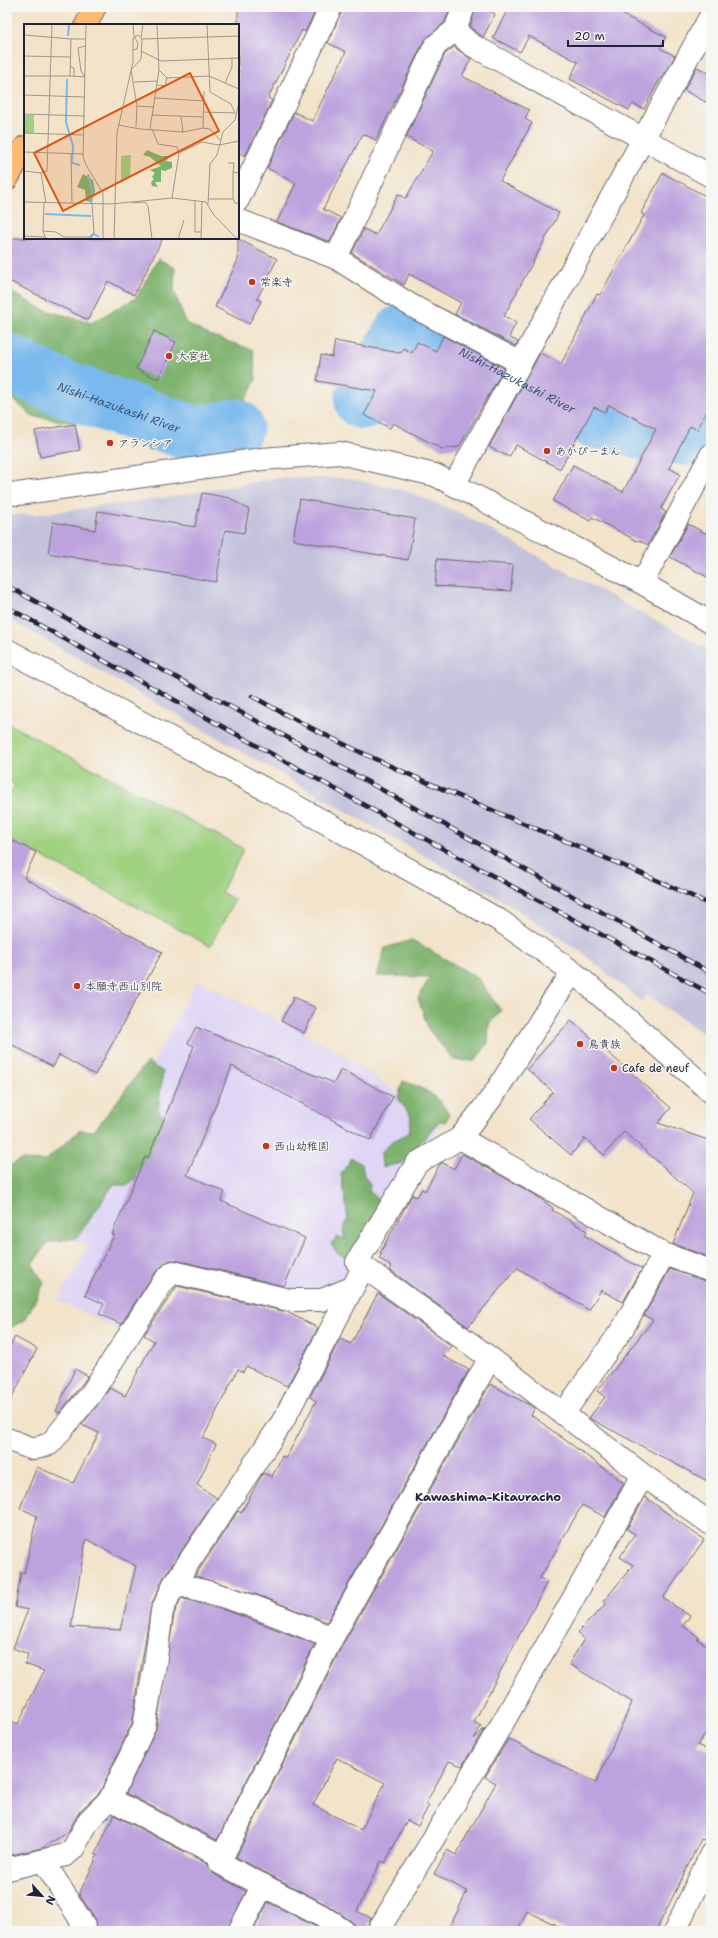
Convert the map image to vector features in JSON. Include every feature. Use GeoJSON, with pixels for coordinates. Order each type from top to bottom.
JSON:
{"type":"FeatureCollection","features":[{"type":"Feature","properties":{"kind":"main road"},"geometry":{"type":"LineString","coordinates":[[86,24],[95,7]]}},
{"type":"Feature","properties":{"kind":"main road"},"geometry":{"type":"LineString","coordinates":[[7,179],[24,149]]}},
{"type":"Feature","properties":{"kind":"street"},"geometry":{"type":"LineString","coordinates":[[239,198],[331,7]]}},
{"type":"Feature","properties":{"kind":"street"},"geometry":{"type":"LineString","coordinates":[[336,258],[435,46],[455,30],[464,7]]}},
{"type":"Feature","properties":{"kind":"street"},"geometry":{"type":"LineString","coordinates":[[454,485],[711,15]]}},
{"type":"Feature","properties":{"kind":"street"},"geometry":{"type":"LineString","coordinates":[[455,30],[470,44],[711,176]]}},
{"type":"Feature","properties":{"kind":"street"},"geometry":{"type":"LineString","coordinates":[[239,220],[336,258],[412,306],[515,375]]}},
{"type":"Feature","properties":{"kind":"street"},"geometry":{"type":"LineString","coordinates":[[7,493],[18,494],[262,458],[340,453],[435,475],[642,583],[711,623]]}},
{"type":"Feature","properties":{"kind":"street"},"geometry":{"type":"LineString","coordinates":[[642,583],[711,456]]}},
{"type":"Feature","properties":{"kind":"street"},"geometry":{"type":"LineString","coordinates":[[7,650],[271,792],[499,920],[573,972],[711,1092]]}},
{"type":"Feature","properties":{"kind":"street"},"geometry":{"type":"LineString","coordinates":[[573,972],[552,1002],[493,1096],[460,1138],[417,1162],[357,1262],[363,1268],[490,1358],[564,1413],[643,1475],[711,1524]]}},
{"type":"Feature","properties":{"kind":"street"},"geometry":{"type":"LineString","coordinates":[[460,1138],[664,1254],[711,1271]]}},
{"type":"Feature","properties":{"kind":"street"},"geometry":{"type":"LineString","coordinates":[[564,1413],[623,1328],[664,1254]]}},
{"type":"Feature","properties":{"kind":"street"},"geometry":{"type":"LineString","coordinates":[[7,1869],[66,1855],[73,1848],[89,1820],[110,1799],[144,1727],[155,1665],[162,1611],[174,1584],[283,1421],[363,1268]]}},
{"type":"Feature","properties":{"kind":"street"},"geometry":{"type":"LineString","coordinates":[[7,1439],[33,1449],[50,1444],[91,1394],[163,1282],[173,1272],[289,1300],[322,1300],[352,1288]]}},
{"type":"Feature","properties":{"kind":"street"},"geometry":{"type":"LineString","coordinates":[[344,1931],[322,1916],[220,1863],[222,1856],[332,1638],[490,1358]]}},
{"type":"Feature","properties":{"kind":"street"},"geometry":{"type":"LineString","coordinates":[[378,1931],[505,1718],[643,1475]]}},
{"type":"Feature","properties":{"kind":"street"},"geometry":{"type":"LineString","coordinates":[[174,1584],[205,1590],[239,1600],[332,1638]]}},
{"type":"Feature","properties":{"kind":"street"},"geometry":{"type":"LineString","coordinates":[[110,1799],[222,1856]]}},
{"type":"Feature","properties":{"kind":"street"},"geometry":{"type":"LineString","coordinates":[[675,1931],[711,1854]]}},
{"type":"Feature","properties":{"kind":"street"},"geometry":{"type":"LineString","coordinates":[[43,1860],[85,1927]]}},
{"type":"Feature","properties":{"kind":"street"},"geometry":{"type":"LineString","coordinates":[[238,1931],[263,1885]]}},
{"type":"Feature","properties":{"kind":"shaded area"},"geometry":{"type":"Polygon","coordinates":[[[278,478],[347,478],[406,491],[458,512],[711,651],[711,1039],[647,995],[642,1002],[580,951],[509,904],[7,618],[7,515],[39,514],[170,497],[278,478]]]}},
{"type":"Feature","properties":{"kind":"shaded area","name":"西山幼稚園"},"geometry":{"type":"Polygon","coordinates":[[[197,980],[336,1050],[442,1124],[405,1168],[335,1297],[291,1292],[164,1263],[122,1331],[58,1300],[88,1247],[62,1234],[197,980]]]}},
{"type":"Feature","properties":{"kind":"green space"},"geometry":{"type":"Polygon","coordinates":[[[158,259],[175,268],[174,291],[186,323],[209,335],[253,350],[256,379],[236,419],[209,425],[188,443],[148,450],[140,433],[101,417],[75,423],[32,416],[7,394],[7,290],[42,309],[91,323],[136,298],[158,259]]]}},
{"type":"Feature","properties":{"kind":"green space"},"geometry":{"type":"Polygon","coordinates":[[[7,723],[244,849],[221,892],[235,900],[210,946],[7,838],[7,800],[15,785],[7,780],[7,723]]]}},
{"type":"Feature","properties":{"kind":"green space"},"geometry":{"type":"Polygon","coordinates":[[[412,940],[478,978],[501,1011],[489,1024],[488,1043],[475,1061],[454,1060],[429,1030],[418,998],[430,977],[377,976],[385,948],[412,940]]]}},
{"type":"Feature","properties":{"kind":"green space"},"geometry":{"type":"Polygon","coordinates":[[[147,1062],[163,1072],[158,1110],[173,1131],[160,1155],[128,1185],[113,1185],[77,1238],[48,1242],[32,1264],[44,1283],[25,1320],[7,1329],[7,1167],[21,1160],[45,1161],[80,1130],[94,1131],[147,1062]]]}},
{"type":"Feature","properties":{"kind":"green space"},"geometry":{"type":"Polygon","coordinates":[[[403,1081],[430,1093],[440,1102],[449,1115],[445,1122],[439,1121],[403,1163],[382,1167],[381,1153],[391,1142],[409,1133],[411,1117],[398,1098],[403,1081]]]}},
{"type":"Feature","properties":{"kind":"green space"},"geometry":{"type":"Polygon","coordinates":[[[352,1158],[362,1165],[364,1176],[370,1184],[369,1191],[375,1196],[381,1210],[355,1252],[346,1257],[338,1254],[331,1244],[337,1237],[345,1239],[343,1231],[348,1218],[341,1174],[352,1158]]]}},
{"type":"Feature","properties":{"kind":"building"},"geometry":{"type":"Polygon","coordinates":[[[238,7],[317,7],[305,32],[302,30],[268,98],[272,100],[245,156],[239,153],[238,7]]]}},
{"type":"Feature","properties":{"kind":"building"},"geometry":{"type":"Polygon","coordinates":[[[343,7],[451,7],[445,22],[424,41],[376,140],[363,134],[323,209],[341,218],[330,242],[277,222],[296,183],[267,168],[294,112],[312,121],[346,52],[328,43],[343,7]]]}},
{"type":"Feature","properties":{"kind":"building"},"geometry":{"type":"Polygon","coordinates":[[[476,7],[482,7],[495,14],[483,37],[470,27],[476,7]]]}},
{"type":"Feature","properties":{"kind":"building"},"geometry":{"type":"Polygon","coordinates":[[[509,7],[608,7],[666,37],[660,48],[675,56],[662,78],[661,77],[644,109],[633,104],[629,110],[570,79],[578,62],[529,36],[520,52],[493,38],[509,7]]]}},
{"type":"Feature","properties":{"kind":"building"},"geometry":{"type":"Polygon","coordinates":[[[454,47],[471,59],[462,76],[529,110],[525,119],[532,123],[500,181],[559,213],[504,316],[516,323],[509,337],[518,342],[516,346],[455,314],[461,303],[409,274],[404,285],[352,253],[364,229],[376,235],[398,194],[406,198],[433,151],[406,137],[445,54],[454,47]]]}},
{"type":"Feature","properties":{"kind":"building"},"geometry":{"type":"Polygon","coordinates":[[[697,67],[711,74],[711,105],[684,90],[697,67]]]}},
{"type":"Feature","properties":{"kind":"building"},"geometry":{"type":"Polygon","coordinates":[[[663,173],[711,199],[711,404],[697,430],[690,426],[669,468],[680,474],[661,509],[666,512],[648,545],[638,540],[637,541],[592,517],[590,521],[553,501],[573,465],[623,492],[656,429],[609,405],[605,412],[594,407],[560,469],[516,445],[509,457],[489,447],[540,353],[561,364],[597,294],[600,295],[644,215],[641,213],[663,173]]]}},
{"type":"Feature","properties":{"kind":"building"},"geometry":{"type":"Polygon","coordinates":[[[7,238],[162,239],[134,295],[108,281],[88,320],[7,280],[7,238]]]}},
{"type":"Feature","properties":{"kind":"building"},"geometry":{"type":"Polygon","coordinates":[[[238,239],[277,259],[257,299],[261,301],[249,324],[215,307],[238,260],[238,239]]]}},
{"type":"Feature","properties":{"kind":"building"},"geometry":{"type":"Polygon","coordinates":[[[154,331],[176,342],[158,379],[136,369],[154,331]]]}},
{"type":"Feature","properties":{"kind":"building"},"geometry":{"type":"Polygon","coordinates":[[[443,336],[504,368],[459,447],[442,449],[393,423],[390,428],[364,415],[377,391],[317,381],[321,355],[332,357],[335,341],[400,353],[403,348],[412,353],[417,342],[436,351],[443,336]]]}},
{"type":"Feature","properties":{"kind":"building"},"geometry":{"type":"Polygon","coordinates":[[[75,424],[80,450],[40,457],[35,431],[75,424]]]}},
{"type":"Feature","properties":{"kind":"building"},"geometry":{"type":"Polygon","coordinates":[[[202,493],[230,498],[249,510],[244,533],[225,530],[216,582],[48,553],[53,522],[95,530],[98,511],[195,527],[202,493]]]}},
{"type":"Feature","properties":{"kind":"building"},"geometry":{"type":"Polygon","coordinates":[[[300,499],[415,519],[408,560],[293,540],[300,499]]]}},
{"type":"Feature","properties":{"kind":"building"},"geometry":{"type":"Polygon","coordinates":[[[688,524],[711,536],[711,579],[670,557],[688,524]]]}},
{"type":"Feature","properties":{"kind":"building"},"geometry":{"type":"Polygon","coordinates":[[[437,559],[513,565],[511,591],[435,586],[437,559]]]}},
{"type":"Feature","properties":{"kind":"building"},"geometry":{"type":"Polygon","coordinates":[[[7,838],[36,852],[24,878],[162,952],[95,1075],[59,1055],[53,1067],[7,1042],[7,838]]]}},
{"type":"Feature","properties":{"kind":"building"},"geometry":{"type":"Polygon","coordinates":[[[294,997],[316,1008],[304,1033],[281,1021],[294,997]]]}},
{"type":"Feature","properties":{"kind":"building"},"geometry":{"type":"Polygon","coordinates":[[[571,1020],[671,1108],[658,1123],[711,1141],[711,1258],[673,1244],[693,1193],[624,1132],[604,1155],[585,1138],[571,1155],[529,1119],[553,1092],[527,1069],[571,1020]]]}},
{"type":"Feature","properties":{"kind":"building"},"geometry":{"type":"Polygon","coordinates":[[[196,1027],[334,1083],[341,1069],[393,1097],[370,1140],[232,1066],[187,1175],[225,1192],[221,1201],[305,1238],[284,1286],[176,1260],[169,1260],[153,1275],[121,1324],[99,1314],[104,1304],[85,1295],[114,1235],[112,1234],[145,1157],[148,1158],[194,1046],[188,1043],[196,1027]]]}},
{"type":"Feature","properties":{"kind":"building"},"geometry":{"type":"Polygon","coordinates":[[[462,1154],[534,1194],[553,1208],[552,1210],[587,1231],[585,1236],[642,1269],[623,1302],[601,1290],[589,1310],[517,1268],[468,1327],[390,1270],[392,1267],[379,1258],[382,1254],[380,1253],[412,1195],[417,1197],[422,1189],[425,1191],[440,1164],[443,1163],[454,1169],[462,1154]]]}},
{"type":"Feature","properties":{"kind":"building"},"geometry":{"type":"Polygon","coordinates":[[[670,1269],[711,1283],[711,1483],[589,1418],[605,1397],[597,1391],[653,1320],[644,1315],[670,1269]]]}},
{"type":"Feature","properties":{"kind":"building"},"geometry":{"type":"Polygon","coordinates":[[[177,1286],[287,1312],[318,1328],[287,1386],[246,1366],[243,1372],[238,1369],[203,1438],[216,1444],[197,1485],[217,1498],[164,1577],[151,1606],[132,1723],[100,1792],[80,1811],[68,1832],[42,1848],[7,1856],[7,1719],[18,1724],[44,1671],[25,1664],[28,1654],[13,1648],[28,1610],[15,1607],[21,1572],[24,1573],[37,1516],[20,1508],[37,1467],[73,1483],[99,1433],[82,1425],[110,1388],[125,1396],[154,1341],[144,1335],[177,1286]],[[86,1539],[71,1627],[120,1630],[136,1566],[86,1539]]]}},
{"type":"Feature","properties":{"kind":"building"},"geometry":{"type":"Polygon","coordinates":[[[378,1293],[452,1346],[443,1356],[469,1370],[327,1622],[258,1595],[195,1576],[238,1511],[241,1513],[263,1473],[272,1477],[282,1456],[286,1458],[316,1401],[310,1397],[340,1339],[351,1344],[378,1293]]]}},
{"type":"Feature","properties":{"kind":"building"},"geometry":{"type":"Polygon","coordinates":[[[15,1337],[37,1349],[7,1407],[7,1351],[15,1337]]]}},
{"type":"Feature","properties":{"kind":"building"},"geometry":{"type":"Polygon","coordinates":[[[75,1369],[88,1376],[60,1413],[56,1411],[75,1369]]]}},
{"type":"Feature","properties":{"kind":"building"},"geometry":{"type":"Polygon","coordinates":[[[490,1384],[535,1408],[531,1415],[624,1483],[605,1517],[582,1505],[540,1578],[547,1582],[474,1722],[481,1726],[474,1739],[485,1728],[462,1766],[449,1761],[426,1803],[429,1805],[418,1826],[407,1820],[385,1863],[381,1861],[357,1911],[371,1918],[366,1931],[356,1931],[355,1925],[351,1921],[329,1906],[236,1857],[343,1644],[490,1384]],[[337,1758],[313,1805],[361,1830],[385,1783],[337,1758]]]}},
{"type":"Feature","properties":{"kind":"building"},"geometry":{"type":"Polygon","coordinates":[[[645,1497],[704,1540],[663,1598],[690,1616],[683,1626],[699,1637],[697,1639],[711,1648],[711,1726],[697,1745],[711,1752],[711,1825],[704,1840],[701,1839],[656,1931],[568,1931],[527,1911],[517,1931],[448,1931],[467,1891],[434,1874],[447,1850],[456,1855],[496,1783],[485,1777],[508,1739],[596,1783],[632,1702],[569,1664],[584,1639],[578,1632],[607,1603],[604,1601],[633,1565],[620,1557],[635,1534],[627,1529],[645,1497]]]}},
{"type":"Feature","properties":{"kind":"building"},"geometry":{"type":"Polygon","coordinates":[[[181,1598],[231,1612],[315,1644],[217,1840],[126,1793],[156,1729],[174,1614],[181,1598]]]}},
{"type":"Feature","properties":{"kind":"building"},"geometry":{"type":"Polygon","coordinates":[[[114,1815],[208,1864],[210,1870],[214,1874],[246,1891],[227,1931],[97,1931],[96,1920],[79,1894],[98,1855],[95,1854],[114,1815]]]}},
{"type":"Feature","properties":{"kind":"building"},"geometry":{"type":"Polygon","coordinates":[[[268,1902],[316,1927],[322,1931],[253,1931],[268,1902]]]}},
{"type":"Feature","properties":{"kind":"waterway","name":"Nishi-Hazukashi River"},"geometry":{"type":"LineString","coordinates":[[363,401],[402,333],[420,330],[591,419],[657,434],[711,440]]}},
{"type":"Feature","properties":{"kind":"waterway","name":"Nishi-Hazukashi River"},"geometry":{"type":"LineString","coordinates":[[7,362],[55,385],[196,435],[235,427]]}},
{"type":"Feature","properties":{"kind":"railway"},"geometry":{"type":"LineString","coordinates":[[7,586],[305,747],[711,973]]}},
{"type":"Feature","properties":{"kind":"railway"},"geometry":{"type":"LineString","coordinates":[[7,607],[447,851],[711,994]]}},
{"type":"Feature","properties":{"kind":"railway"},"geometry":{"type":"LineString","coordinates":[[252,696],[364,754],[711,905]]}},
{"type":"Feature","properties":{"kind":"place","name":"常楽寺"},"geometry":{"type":"Point","coordinates":[252,282]}},
{"type":"Feature","properties":{"kind":"place","name":"大宮社"},"geometry":{"type":"Point","coordinates":[169,356]}},
{"type":"Feature","properties":{"kind":"place","name":"アランシア"},"geometry":{"type":"Point","coordinates":[110,443]}},
{"type":"Feature","properties":{"kind":"place","name":"あかぴーまん"},"geometry":{"type":"Point","coordinates":[547,451]}},
{"type":"Feature","properties":{"kind":"place","name":"本願寺西山別院"},"geometry":{"type":"Point","coordinates":[77,986]}},
{"type":"Feature","properties":{"kind":"place","name":"鳥貴族"},"geometry":{"type":"Point","coordinates":[580,1044]}},
{"type":"Feature","properties":{"kind":"place","name":"Cafe de neuf"},"geometry":{"type":"Point","coordinates":[614,1068]}},
{"type":"Feature","properties":{"kind":"place","name":"西山幼稚園"},"geometry":{"type":"Point","coordinates":[266,1146]}},
{"type":"Feature","properties":{"kind":"district","name":"Kawashima-Kitauracho"},"geometry":{"type":"Point","coordinates":[488,1497]}}]}
